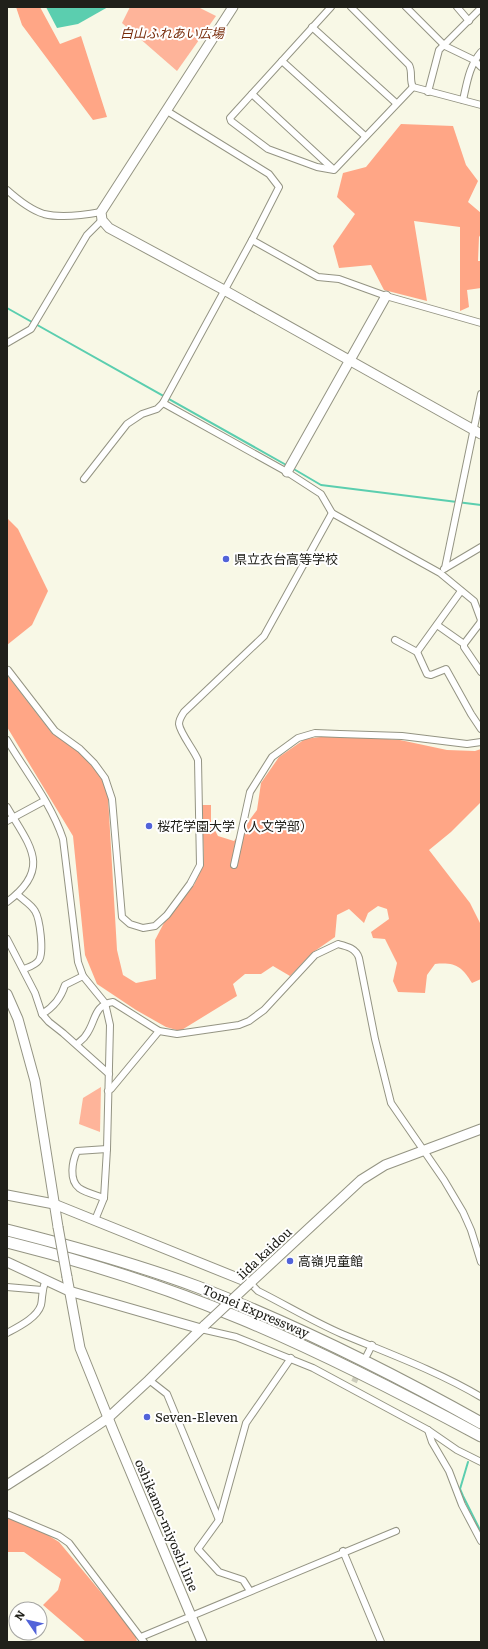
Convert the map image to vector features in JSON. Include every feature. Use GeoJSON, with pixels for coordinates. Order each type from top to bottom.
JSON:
{"type":"FeatureCollection","features":[{"type":"Feature","properties":{"kind":"highway","name":"Tomei Expressway"},"geometry":{"type":"LineString","coordinates":[[7,1230],[110,1258],[198,1287],[313,1336],[422,1390],[481,1423]]}},
{"type":"Feature","properties":{"kind":"highway","name":"Tomei Expressway"},"geometry":{"type":"LineString","coordinates":[[7,1242],[136,1279],[242,1319],[365,1375],[481,1436]]}},
{"type":"Feature","properties":{"kind":"street"},"geometry":{"type":"LineString","coordinates":[[7,343],[31,329],[88,235],[102,216],[233,7]]}},
{"type":"Feature","properties":{"kind":"street"},"geometry":{"type":"LineString","coordinates":[[330,7],[230,118],[231,121],[268,149],[316,167],[334,170]]}},
{"type":"Feature","properties":{"kind":"street"},"geometry":{"type":"LineString","coordinates":[[351,7],[409,65],[411,70],[411,84],[413,87]]}},
{"type":"Feature","properties":{"kind":"street"},"geometry":{"type":"LineString","coordinates":[[406,7],[445,46],[474,60],[481,67]]}},
{"type":"Feature","properties":{"kind":"street"},"geometry":{"type":"LineString","coordinates":[[457,7],[469,21]]}},
{"type":"Feature","properties":{"kind":"street"},"geometry":{"type":"LineString","coordinates":[[428,92],[438,53],[481,8]]}},
{"type":"Feature","properties":{"kind":"street"},"geometry":{"type":"LineString","coordinates":[[312,27],[396,103]]}},
{"type":"Feature","properties":{"kind":"street"},"geometry":{"type":"LineString","coordinates":[[463,100],[469,71],[474,60],[481,52]]}},
{"type":"Feature","properties":{"kind":"street"},"geometry":{"type":"LineString","coordinates":[[282,61],[365,136]]}},
{"type":"Feature","properties":{"kind":"street"},"geometry":{"type":"LineString","coordinates":[[413,87],[481,105]]}},
{"type":"Feature","properties":{"kind":"street"},"geometry":{"type":"LineString","coordinates":[[334,170],[396,103],[413,87]]}},
{"type":"Feature","properties":{"kind":"street"},"geometry":{"type":"LineString","coordinates":[[252,94],[334,170]]}},
{"type":"Feature","properties":{"kind":"street"},"geometry":{"type":"LineString","coordinates":[[84,479],[127,424],[142,414],[157,409],[163,402],[252,240],[279,187],[269,174],[167,112]]}},
{"type":"Feature","properties":{"kind":"street"},"geometry":{"type":"LineString","coordinates":[[7,190],[33,210],[45,214],[102,216]]}},
{"type":"Feature","properties":{"kind":"street"},"geometry":{"type":"LineString","coordinates":[[102,216],[109,228],[224,290],[477,432]]}},
{"type":"Feature","properties":{"kind":"street"},"geometry":{"type":"LineString","coordinates":[[252,240],[312,275],[324,278],[339,279],[386,296],[481,323]]}},
{"type":"Feature","properties":{"kind":"street"},"geometry":{"type":"LineString","coordinates":[[287,472],[386,296]]}},
{"type":"Feature","properties":{"kind":"street"},"geometry":{"type":"LineString","coordinates":[[445,568],[477,432],[481,394]]}},
{"type":"Feature","properties":{"kind":"street"},"geometry":{"type":"LineString","coordinates":[[163,402],[287,472],[321,494],[332,513],[440,573],[474,601],[481,620],[464,644]]}},
{"type":"Feature","properties":{"kind":"street"},"geometry":{"type":"LineString","coordinates":[[8,670],[55,731],[80,749],[94,763],[105,778],[112,799],[122,917],[130,924],[143,928],[155,926],[167,915],[190,884],[200,865],[198,760],[179,724],[184,712],[264,636],[332,513]]}},
{"type":"Feature","properties":{"kind":"street"},"geometry":{"type":"LineString","coordinates":[[440,573],[445,568],[481,547]]}},
{"type":"Feature","properties":{"kind":"street"},"geometry":{"type":"LineString","coordinates":[[417,652],[461,591]]}},
{"type":"Feature","properties":{"kind":"street"},"geometry":{"type":"LineString","coordinates":[[437,625],[464,644],[464,647],[481,672]]}},
{"type":"Feature","properties":{"kind":"street"},"geometry":{"type":"LineString","coordinates":[[395,640],[417,652],[427,674],[431,676],[446,668],[471,714],[481,729]]}},
{"type":"Feature","properties":{"kind":"street"},"geometry":{"type":"LineString","coordinates":[[234,866],[250,792],[272,757],[298,738],[315,733],[402,736],[467,744],[481,742]]}},
{"type":"Feature","properties":{"kind":"street"},"geometry":{"type":"LineString","coordinates":[[7,740],[44,801],[63,839],[78,962],[83,976],[105,1003],[110,1025],[107,1150],[104,1198],[95,1220]]}},
{"type":"Feature","properties":{"kind":"street"},"geometry":{"type":"LineString","coordinates":[[7,821],[44,801]]}},
{"type":"Feature","properties":{"kind":"street"},"geometry":{"type":"LineString","coordinates":[[7,807],[30,846],[34,858],[31,875],[17,894],[7,902]]}},
{"type":"Feature","properties":{"kind":"street"},"geometry":{"type":"LineString","coordinates":[[17,894],[33,908],[38,916],[42,951],[40,958],[36,963],[24,969]]}},
{"type":"Feature","properties":{"kind":"street"},"geometry":{"type":"LineString","coordinates":[[7,939],[24,969],[35,993],[42,1014],[49,1022],[77,1044],[109,1074]]}},
{"type":"Feature","properties":{"kind":"street"},"geometry":{"type":"LineString","coordinates":[[77,1044],[86,1036],[99,1007],[105,1003],[113,1002],[159,1031],[177,1034],[226,1028],[249,1021],[264,1010],[315,955],[338,944],[354,950],[359,958],[375,1040],[391,1103],[424,1150],[462,1212],[471,1230],[481,1262]]}},
{"type":"Feature","properties":{"kind":"street"},"geometry":{"type":"LineString","coordinates":[[42,1014],[52,1008],[62,994],[66,985],[83,976]]}},
{"type":"Feature","properties":{"kind":"street","name":"oshikamo-miyoshi line"},"geometry":{"type":"LineString","coordinates":[[7,994],[18,1019],[35,1081],[54,1204],[80,1348],[202,1642]]}},
{"type":"Feature","properties":{"kind":"street"},"geometry":{"type":"LineString","coordinates":[[108,1091],[159,1031]]}},
{"type":"Feature","properties":{"kind":"street","name":"iida kaidou"},"geometry":{"type":"LineString","coordinates":[[7,1485],[108,1418],[361,1180],[385,1165],[481,1129]]}},
{"type":"Feature","properties":{"kind":"street"},"geometry":{"type":"LineString","coordinates":[[104,1198],[80,1188],[75,1184],[73,1172],[74,1159],[77,1151],[107,1150]]}},
{"type":"Feature","properties":{"kind":"street"},"geometry":{"type":"LineString","coordinates":[[7,1195],[54,1204],[250,1283],[258,1291],[341,1334],[372,1345],[454,1381],[481,1397]]}},
{"type":"Feature","properties":{"kind":"street"},"geometry":{"type":"LineString","coordinates":[[7,1262],[69,1291],[236,1337],[353,1384],[428,1430],[457,1450],[481,1462]]}},
{"type":"Feature","properties":{"kind":"street"},"geometry":{"type":"LineString","coordinates":[[7,1333],[37,1313],[40,1307],[42,1290],[46,1280]]}},
{"type":"Feature","properties":{"kind":"street"},"geometry":{"type":"LineString","coordinates":[[7,1287],[42,1290]]}},
{"type":"Feature","properties":{"kind":"street"},"geometry":{"type":"LineString","coordinates":[[367,1355],[372,1345]]}},
{"type":"Feature","properties":{"kind":"street"},"geometry":{"type":"LineString","coordinates":[[250,1591],[243,1580],[219,1572],[198,1549],[219,1520],[246,1423],[290,1358]]}},
{"type":"Feature","properties":{"kind":"street"},"geometry":{"type":"LineString","coordinates":[[149,1380],[167,1394],[219,1520]]}},
{"type":"Feature","properties":{"kind":"street"},"geometry":{"type":"LineString","coordinates":[[428,1430],[432,1442],[449,1470],[462,1505],[481,1541]]}},
{"type":"Feature","properties":{"kind":"street"},"geometry":{"type":"LineString","coordinates":[[7,1514],[59,1536],[69,1544],[142,1639],[191,1616],[343,1551],[396,1531]]}},
{"type":"Feature","properties":{"kind":"street"},"geometry":{"type":"LineString","coordinates":[[343,1551],[381,1642]]}},
{"type":"Feature","properties":{"kind":"green space","name":"白山ふれあい広場"},"geometry":{"type":"Polygon","coordinates":[[[130,7],[198,7],[216,16],[177,71],[122,23],[130,7]]]}},
{"type":"Feature","properties":{"kind":"green space"},"geometry":{"type":"Polygon","coordinates":[[[101,1087],[100,1132],[79,1124],[83,1098],[101,1087]]]}},
{"type":"Feature","properties":{"kind":"shaded area"},"geometry":{"type":"Polygon","coordinates":[[[16,7],[40,7],[60,44],[81,36],[107,117],[93,120],[22,25],[16,7]]]}},
{"type":"Feature","properties":{"kind":"shaded area"},"geometry":{"type":"Polygon","coordinates":[[[46,7],[108,7],[78,24],[57,28],[46,7]]]}},
{"type":"Feature","properties":{"kind":"shaded area"},"geometry":{"type":"Polygon","coordinates":[[[401,124],[453,126],[466,165],[478,181],[468,202],[481,213],[481,234],[479,237],[478,261],[481,261],[481,288],[467,290],[469,307],[460,311],[460,227],[414,221],[427,301],[384,290],[371,265],[339,268],[333,246],[355,214],[337,197],[343,173],[366,167],[401,124]]]}},
{"type":"Feature","properties":{"kind":"shaded area"},"geometry":{"type":"Polygon","coordinates":[[[7,518],[18,529],[48,591],[32,625],[7,645],[7,518]]]}},
{"type":"Feature","properties":{"kind":"shaded area"},"geometry":{"type":"Polygon","coordinates":[[[7,675],[51,732],[80,753],[103,779],[108,797],[117,950],[123,975],[136,983],[156,979],[155,940],[166,919],[194,885],[204,864],[202,805],[211,805],[211,823],[218,836],[234,841],[257,810],[261,783],[279,757],[305,739],[335,735],[400,740],[447,750],[475,751],[481,749],[481,802],[451,832],[429,850],[470,903],[481,925],[481,979],[472,983],[465,973],[458,967],[448,964],[435,964],[427,975],[425,993],[398,992],[393,981],[397,963],[385,939],[373,938],[371,932],[389,919],[387,909],[378,906],[368,913],[364,923],[349,909],[337,915],[335,937],[312,953],[290,976],[273,966],[261,974],[245,974],[233,984],[237,996],[180,1031],[166,1027],[136,1010],[97,984],[85,955],[73,836],[7,727],[7,675]]]}},
{"type":"Feature","properties":{"kind":"shaded area"},"geometry":{"type":"Polygon","coordinates":[[[7,1514],[15,1515],[59,1542],[135,1633],[137,1642],[86,1642],[48,1609],[47,1601],[58,1590],[61,1579],[24,1552],[7,1552],[7,1514]]]}},
{"type":"Feature","properties":{"kind":"waterway"},"geometry":{"type":"LineString","coordinates":[[7,308],[288,466]]}},
{"type":"Feature","properties":{"kind":"waterway"},"geometry":{"type":"LineString","coordinates":[[292,468],[321,485],[481,505]]}},
{"type":"Feature","properties":{"kind":"waterway"},"geometry":{"type":"LineString","coordinates":[[468,1462],[460,1489],[481,1532]]}},
{"type":"Feature","properties":{"kind":"tunnel"},"geometry":{"type":"LineString","coordinates":[[354,1382],[364,1360]]}},
{"type":"Feature","properties":{"kind":"place","name":"県立衣台高等学校"},"geometry":{"type":"Point","coordinates":[226,559]}},
{"type":"Feature","properties":{"kind":"place","name":"桜花学園大学（人文学部）"},"geometry":{"type":"Point","coordinates":[149,826]}},
{"type":"Feature","properties":{"kind":"place","name":"高嶺児童館"},"geometry":{"type":"Point","coordinates":[290,1261]}},
{"type":"Feature","properties":{"kind":"place","name":"Seven-Eleven"},"geometry":{"type":"Point","coordinates":[147,1417]}}]}
